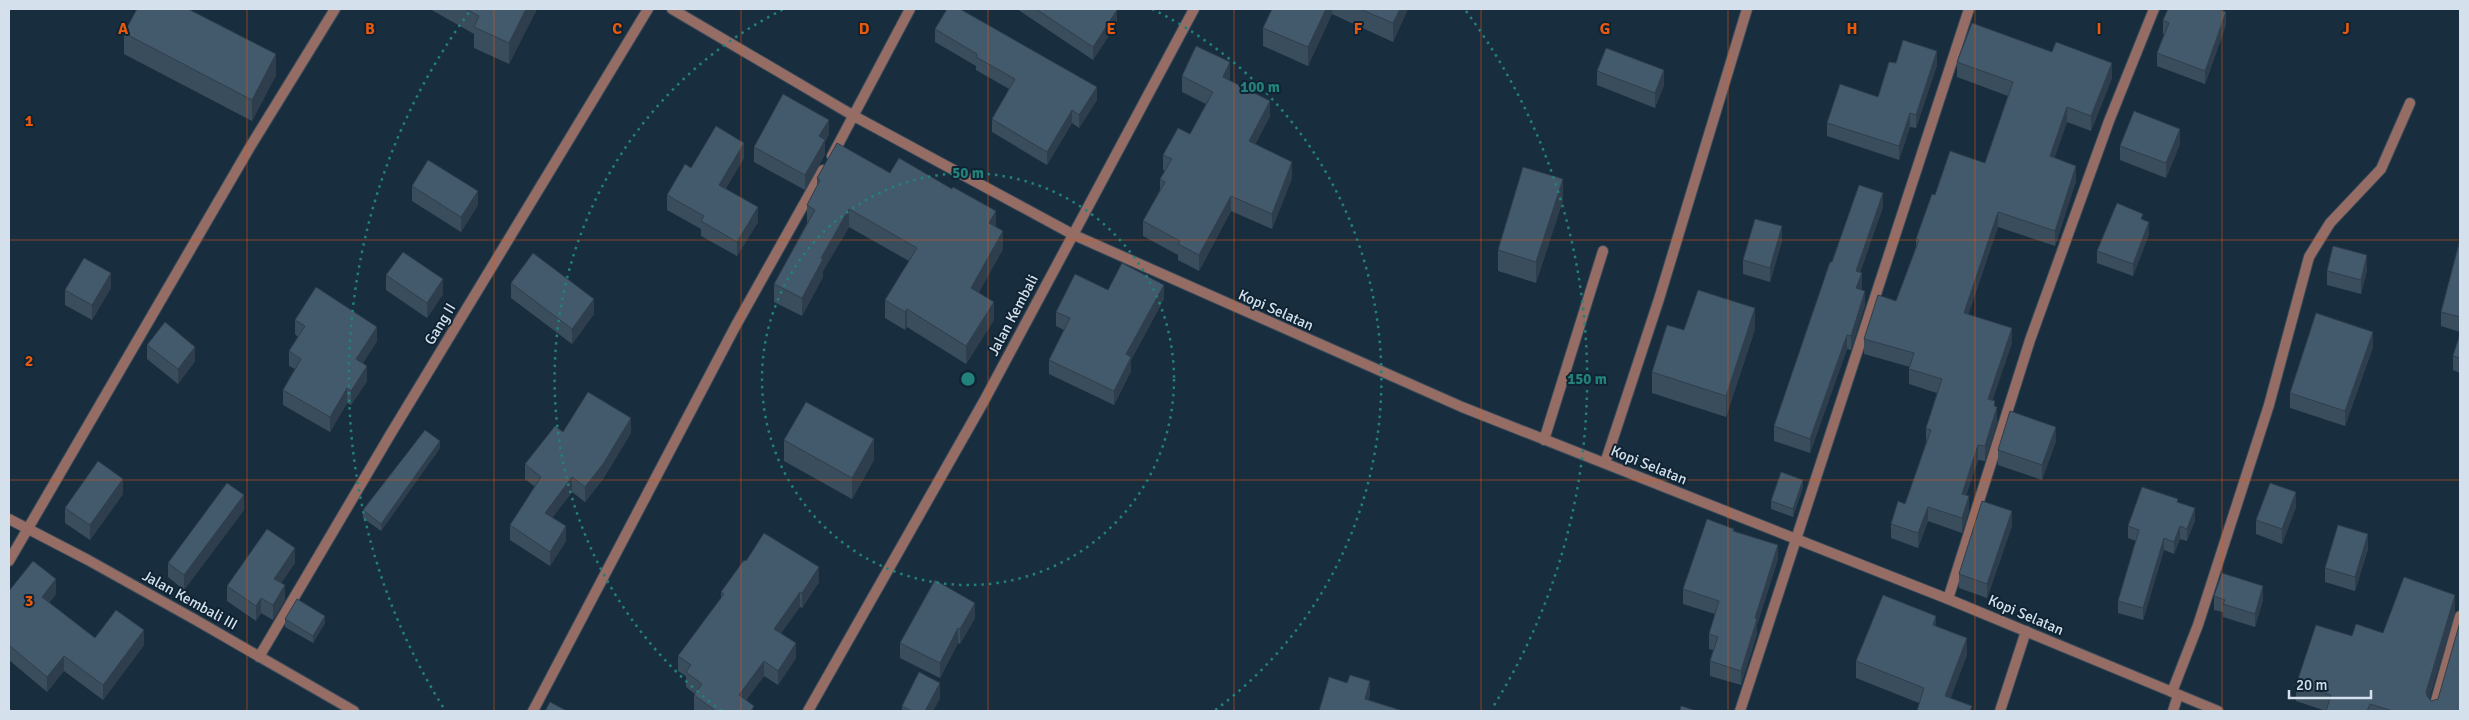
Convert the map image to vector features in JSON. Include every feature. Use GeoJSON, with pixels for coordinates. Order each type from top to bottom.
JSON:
{"type":"FeatureCollection","features":[{"type":"Feature","properties":{"kind":"street"},"geometry":{"type":"LineString","coordinates":[[9,561],[30,529],[245,155],[335,9]]}},
{"type":"Feature","properties":{"kind":"street","name":"Gang II"},"geometry":{"type":"LineString","coordinates":[[259,656],[390,435],[648,9]]}},
{"type":"Feature","properties":{"kind":"street","name":"Kopi Selatan"},"geometry":{"type":"LineString","coordinates":[[672,9],[854,116],[1074,235],[1462,408],[1948,599],[2218,711]]}},
{"type":"Feature","properties":{"kind":"street"},"geometry":{"type":"LineString","coordinates":[[533,711],[735,327],[854,116],[910,9]]}},
{"type":"Feature","properties":{"kind":"street","name":"Jalan Kembali"},"geometry":{"type":"LineString","coordinates":[[808,711],[974,418],[1194,9]]}},
{"type":"Feature","properties":{"kind":"street"},"geometry":{"type":"LineString","coordinates":[[1605,463],[1659,299],[1747,9]]}},
{"type":"Feature","properties":{"kind":"street"},"geometry":{"type":"LineString","coordinates":[[1740,711],[1969,9]]}},
{"type":"Feature","properties":{"kind":"street"},"geometry":{"type":"LineString","coordinates":[[1948,599],[2030,340],[2109,121],[2154,9]]}},
{"type":"Feature","properties":{"kind":"street"},"geometry":{"type":"LineString","coordinates":[[2173,711],[2175,694],[2269,405],[2310,257],[2330,223],[2381,168],[2410,103]]}},
{"type":"Feature","properties":{"kind":"street"},"geometry":{"type":"LineString","coordinates":[[1544,440],[1603,251]]}},
{"type":"Feature","properties":{"kind":"street","name":"Jalan Kembali III"},"geometry":{"type":"LineString","coordinates":[[9,520],[30,529],[354,711]]}},
{"type":"Feature","properties":{"kind":"street"},"geometry":{"type":"LineString","coordinates":[[2434,711],[2460,616]]}},
{"type":"Feature","properties":{"kind":"street"},"geometry":{"type":"LineString","coordinates":[[2000,711],[2026,631]]}},
{"type":"Feature","properties":{"kind":"building"},"geometry":{"type":"Polygon","coordinates":[[[137,9],[188,9],[276,54],[252,100],[124,33],[137,9]]]}},
{"type":"Feature","properties":{"kind":"building"},"geometry":{"type":"Polygon","coordinates":[[[466,9],[526,9],[509,43],[474,27],[479,16],[466,9]]]}},
{"type":"Feature","properties":{"kind":"building"},"geometry":{"type":"Polygon","coordinates":[[[947,9],[960,9],[1097,87],[1079,115],[1072,110],[1047,152],[992,119],[1015,79],[976,57],[977,54],[935,29],[947,9]]]}},
{"type":"Feature","properties":{"kind":"building"},"geometry":{"type":"Polygon","coordinates":[[[1036,9],[1114,9],[1117,10],[1093,47],[1036,9]]]}},
{"type":"Feature","properties":{"kind":"building"},"geometry":{"type":"Polygon","coordinates":[[[1272,9],[1326,9],[1308,47],[1263,28],[1272,9]]]}},
{"type":"Feature","properties":{"kind":"building"},"geometry":{"type":"Polygon","coordinates":[[[1360,9],[1400,9],[1393,23],[1360,9]]]}},
{"type":"Feature","properties":{"kind":"building"},"geometry":{"type":"Polygon","coordinates":[[[2168,9],[2219,9],[2226,12],[2205,71],[2157,53],[2169,23],[2163,20],[2168,9]]]}},
{"type":"Feature","properties":{"kind":"building"},"geometry":{"type":"Polygon","coordinates":[[[1972,23],[2052,52],[2056,42],[2112,63],[2091,116],[2067,107],[2050,156],[2076,166],[2055,231],[1998,212],[1964,313],[2012,328],[1988,399],[1995,401],[1994,406],[1997,407],[1985,446],[1978,445],[1962,494],[1969,496],[1962,518],[1928,507],[1918,533],[1891,524],[1898,501],[1905,504],[1931,430],[1926,428],[1942,379],[1909,369],[1914,353],[1864,339],[1878,295],[1896,301],[1919,240],[1916,239],[1932,194],[1935,195],[1950,151],[1985,163],[2013,82],[1957,62],[1972,23]]]}},
{"type":"Feature","properties":{"kind":"building"},"geometry":{"type":"Polygon","coordinates":[[[1903,40],[1937,51],[1916,115],[1910,113],[1899,146],[1827,123],[1840,84],[1878,97],[1889,62],[1896,63],[1903,40]]]}},
{"type":"Feature","properties":{"kind":"building"},"geometry":{"type":"Polygon","coordinates":[[[1196,46],[1230,62],[1223,77],[1270,101],[1249,141],[1292,162],[1272,214],[1231,196],[1199,255],[1178,244],[1180,241],[1143,221],[1165,182],[1160,179],[1172,159],[1163,155],[1178,128],[1190,134],[1213,92],[1182,76],[1196,46]]]}},
{"type":"Feature","properties":{"kind":"building"},"geometry":{"type":"Polygon","coordinates":[[[1606,48],[1664,70],[1655,93],[1597,71],[1606,48]]]}},
{"type":"Feature","properties":{"kind":"building"},"geometry":{"type":"Polygon","coordinates":[[[783,94],[829,120],[819,136],[825,140],[805,175],[754,147],[783,94]]]}},
{"type":"Feature","properties":{"kind":"building"},"geometry":{"type":"Polygon","coordinates":[[[2134,111],[2180,129],[2166,163],[2120,146],[2134,111]]]}},
{"type":"Feature","properties":{"kind":"building"},"geometry":{"type":"Polygon","coordinates":[[[716,126],[744,143],[719,185],[758,207],[737,242],[701,221],[704,216],[667,195],[685,164],[691,168],[716,126]]]}},
{"type":"Feature","properties":{"kind":"building"},"geometry":{"type":"Polygon","coordinates":[[[837,143],[890,173],[899,158],[952,189],[953,187],[996,211],[989,223],[1003,231],[971,288],[994,302],[966,346],[907,309],[905,312],[885,300],[917,248],[849,209],[821,258],[823,259],[802,298],[774,284],[815,210],[807,205],[820,180],[817,178],[837,143]]]}},
{"type":"Feature","properties":{"kind":"building"},"geometry":{"type":"Polygon","coordinates":[[[428,160],[478,191],[461,217],[412,186],[428,160]]]}},
{"type":"Feature","properties":{"kind":"building"},"geometry":{"type":"Polygon","coordinates":[[[1523,167],[1563,179],[1536,262],[1498,250],[1523,167]]]}},
{"type":"Feature","properties":{"kind":"building"},"geometry":{"type":"Polygon","coordinates":[[[1859,185],[1883,193],[1856,271],[1862,273],[1856,288],[1865,291],[1851,336],[1847,335],[1810,439],[1774,426],[1830,262],[1832,262],[1859,185]]]}},
{"type":"Feature","properties":{"kind":"building"},"geometry":{"type":"Polygon","coordinates":[[[2117,203],[2143,214],[2141,219],[2149,222],[2133,264],[2097,251],[2117,203]]]}},
{"type":"Feature","properties":{"kind":"building"},"geometry":{"type":"Polygon","coordinates":[[[1755,219],[1782,226],[1770,268],[1743,260],[1755,219]]]}},
{"type":"Feature","properties":{"kind":"building"},"geometry":{"type":"Polygon","coordinates":[[[2460,240],[2460,317],[2441,312],[2460,240]]]}},
{"type":"Feature","properties":{"kind":"building"},"geometry":{"type":"Polygon","coordinates":[[[2333,246],[2367,255],[2361,280],[2327,271],[2333,246]]]}},
{"type":"Feature","properties":{"kind":"building"},"geometry":{"type":"Polygon","coordinates":[[[403,252],[443,279],[427,303],[386,275],[403,252]]]}},
{"type":"Feature","properties":{"kind":"building"},"geometry":{"type":"Polygon","coordinates":[[[533,253],[594,299],[572,329],[511,283],[533,253]]]}},
{"type":"Feature","properties":{"kind":"building"},"geometry":{"type":"Polygon","coordinates":[[[84,258],[111,273],[92,305],[65,290],[84,258]]]}},
{"type":"Feature","properties":{"kind":"building"},"geometry":{"type":"Polygon","coordinates":[[[1122,263],[1164,285],[1126,354],[1131,357],[1114,391],[1049,360],[1070,318],[1056,312],[1075,274],[1108,290],[1122,263]]]}},
{"type":"Feature","properties":{"kind":"building"},"geometry":{"type":"Polygon","coordinates":[[[316,287],[377,327],[356,359],[367,366],[351,391],[347,388],[330,417],[283,390],[301,359],[289,351],[305,326],[295,320],[316,287]]]}},
{"type":"Feature","properties":{"kind":"building"},"geometry":{"type":"Polygon","coordinates":[[[1698,290],[1755,308],[1726,396],[1652,372],[1667,325],[1684,330],[1698,290]]]}},
{"type":"Feature","properties":{"kind":"building"},"geometry":{"type":"Polygon","coordinates":[[[2316,313],[2373,332],[2345,411],[2290,393],[2316,313]]]}},
{"type":"Feature","properties":{"kind":"building"},"geometry":{"type":"Polygon","coordinates":[[[165,322],[195,347],[178,369],[147,345],[165,322]]]}},
{"type":"Feature","properties":{"kind":"building"},"geometry":{"type":"Polygon","coordinates":[[[2460,334],[2460,358],[2453,356],[2460,334]]]}},
{"type":"Feature","properties":{"kind":"building"},"geometry":{"type":"Polygon","coordinates":[[[588,392],[631,418],[603,464],[585,487],[572,477],[545,513],[566,526],[550,552],[510,525],[541,477],[525,464],[555,426],[563,432],[588,392]]]}},
{"type":"Feature","properties":{"kind":"building"},"geometry":{"type":"Polygon","coordinates":[[[806,402],[874,439],[852,478],[784,440],[806,402]]]}},
{"type":"Feature","properties":{"kind":"building"},"geometry":{"type":"Polygon","coordinates":[[[2010,411],[2056,427],[2042,465],[1998,450],[2010,411]]]}},
{"type":"Feature","properties":{"kind":"building"},"geometry":{"type":"Polygon","coordinates":[[[425,430],[440,441],[381,524],[363,510],[425,430]]]}},
{"type":"Feature","properties":{"kind":"building"},"geometry":{"type":"Polygon","coordinates":[[[98,461],[123,479],[90,525],[65,508],[98,461]]]}},
{"type":"Feature","properties":{"kind":"building"},"geometry":{"type":"Polygon","coordinates":[[[1781,472],[1803,480],[1793,509],[1771,501],[1781,472]]]}},
{"type":"Feature","properties":{"kind":"building"},"geometry":{"type":"Polygon","coordinates":[[[227,483],[244,495],[184,575],[168,563],[227,483]]]}},
{"type":"Feature","properties":{"kind":"building"},"geometry":{"type":"Polygon","coordinates":[[[2270,483],[2296,492],[2282,529],[2256,520],[2270,483]]]}},
{"type":"Feature","properties":{"kind":"building"},"geometry":{"type":"Polygon","coordinates":[[[2142,487],[2178,499],[2177,502],[2195,508],[2187,529],[2180,526],[2174,542],[2164,538],[2143,608],[2118,601],[2139,530],[2128,526],[2142,487]]]}},
{"type":"Feature","properties":{"kind":"building"},"geometry":{"type":"Polygon","coordinates":[[[1982,501],[2012,511],[1987,584],[1959,574],[1982,501]]]}},
{"type":"Feature","properties":{"kind":"building"},"geometry":{"type":"Polygon","coordinates":[[[1707,519],[1734,529],[1733,531],[1778,545],[1755,618],[1757,619],[1741,671],[1710,661],[1718,637],[1709,634],[1719,601],[1683,589],[1707,519]]]}},
{"type":"Feature","properties":{"kind":"building"},"geometry":{"type":"Polygon","coordinates":[[[2338,525],[2368,534],[2355,577],[2325,568],[2338,525]]]}},
{"type":"Feature","properties":{"kind":"building"},"geometry":{"type":"Polygon","coordinates":[[[267,529],[295,548],[274,579],[285,585],[273,605],[261,598],[256,606],[227,586],[267,529]]]}},
{"type":"Feature","properties":{"kind":"building"},"geometry":{"type":"Polygon","coordinates":[[[764,533],[819,567],[802,593],[800,592],[774,629],[796,643],[778,671],[764,661],[739,695],[754,706],[751,711],[716,711],[694,695],[702,684],[686,672],[691,665],[678,656],[724,594],[721,592],[744,560],[746,561],[764,533]]]}},
{"type":"Feature","properties":{"kind":"building"},"geometry":{"type":"Polygon","coordinates":[[[33,561],[56,579],[42,597],[95,638],[116,610],[144,630],[103,685],[64,656],[47,677],[9,645],[9,591],[33,561]]]}},
{"type":"Feature","properties":{"kind":"building"},"geometry":{"type":"Polygon","coordinates":[[[2222,573],[2263,586],[2255,614],[2223,604],[2225,600],[2214,596],[2222,573]]]}},
{"type":"Feature","properties":{"kind":"building"},"geometry":{"type":"Polygon","coordinates":[[[2404,577],[2455,595],[2426,692],[2431,701],[2438,699],[2460,622],[2460,711],[2393,711],[2370,704],[2367,711],[2326,711],[2331,695],[2296,685],[2316,625],[2352,636],[2356,624],[2383,633],[2404,577]]]}},
{"type":"Feature","properties":{"kind":"building"},"geometry":{"type":"Polygon","coordinates":[[[935,580],[975,603],[960,629],[958,628],[940,663],[900,643],[935,580]]]}},
{"type":"Feature","properties":{"kind":"building"},"geometry":{"type":"Polygon","coordinates":[[[1883,595],[1936,616],[1933,625],[1967,638],[1945,696],[1972,706],[1970,711],[1917,711],[1924,688],[1856,661],[1883,595]]]}},
{"type":"Feature","properties":{"kind":"building"},"geometry":{"type":"Polygon","coordinates":[[[297,599],[325,616],[313,636],[285,619],[297,599]]]}},
{"type":"Feature","properties":{"kind":"building"},"geometry":{"type":"Polygon","coordinates":[[[919,672],[940,683],[925,711],[912,711],[902,706],[919,672]]]}},
{"type":"Feature","properties":{"kind":"building"},"geometry":{"type":"Polygon","coordinates":[[[1350,675],[1370,681],[1365,699],[1403,711],[1319,711],[1329,677],[1347,683],[1350,675]]]}},
{"type":"Feature","properties":{"kind":"building"},"geometry":{"type":"Polygon","coordinates":[[[550,702],[567,711],[545,711],[550,702]]]}},
{"type":"Feature","properties":{"kind":"building"},"geometry":{"type":"Polygon","coordinates":[[[1681,706],[1697,711],[1680,711],[1681,706]]]}}]}
